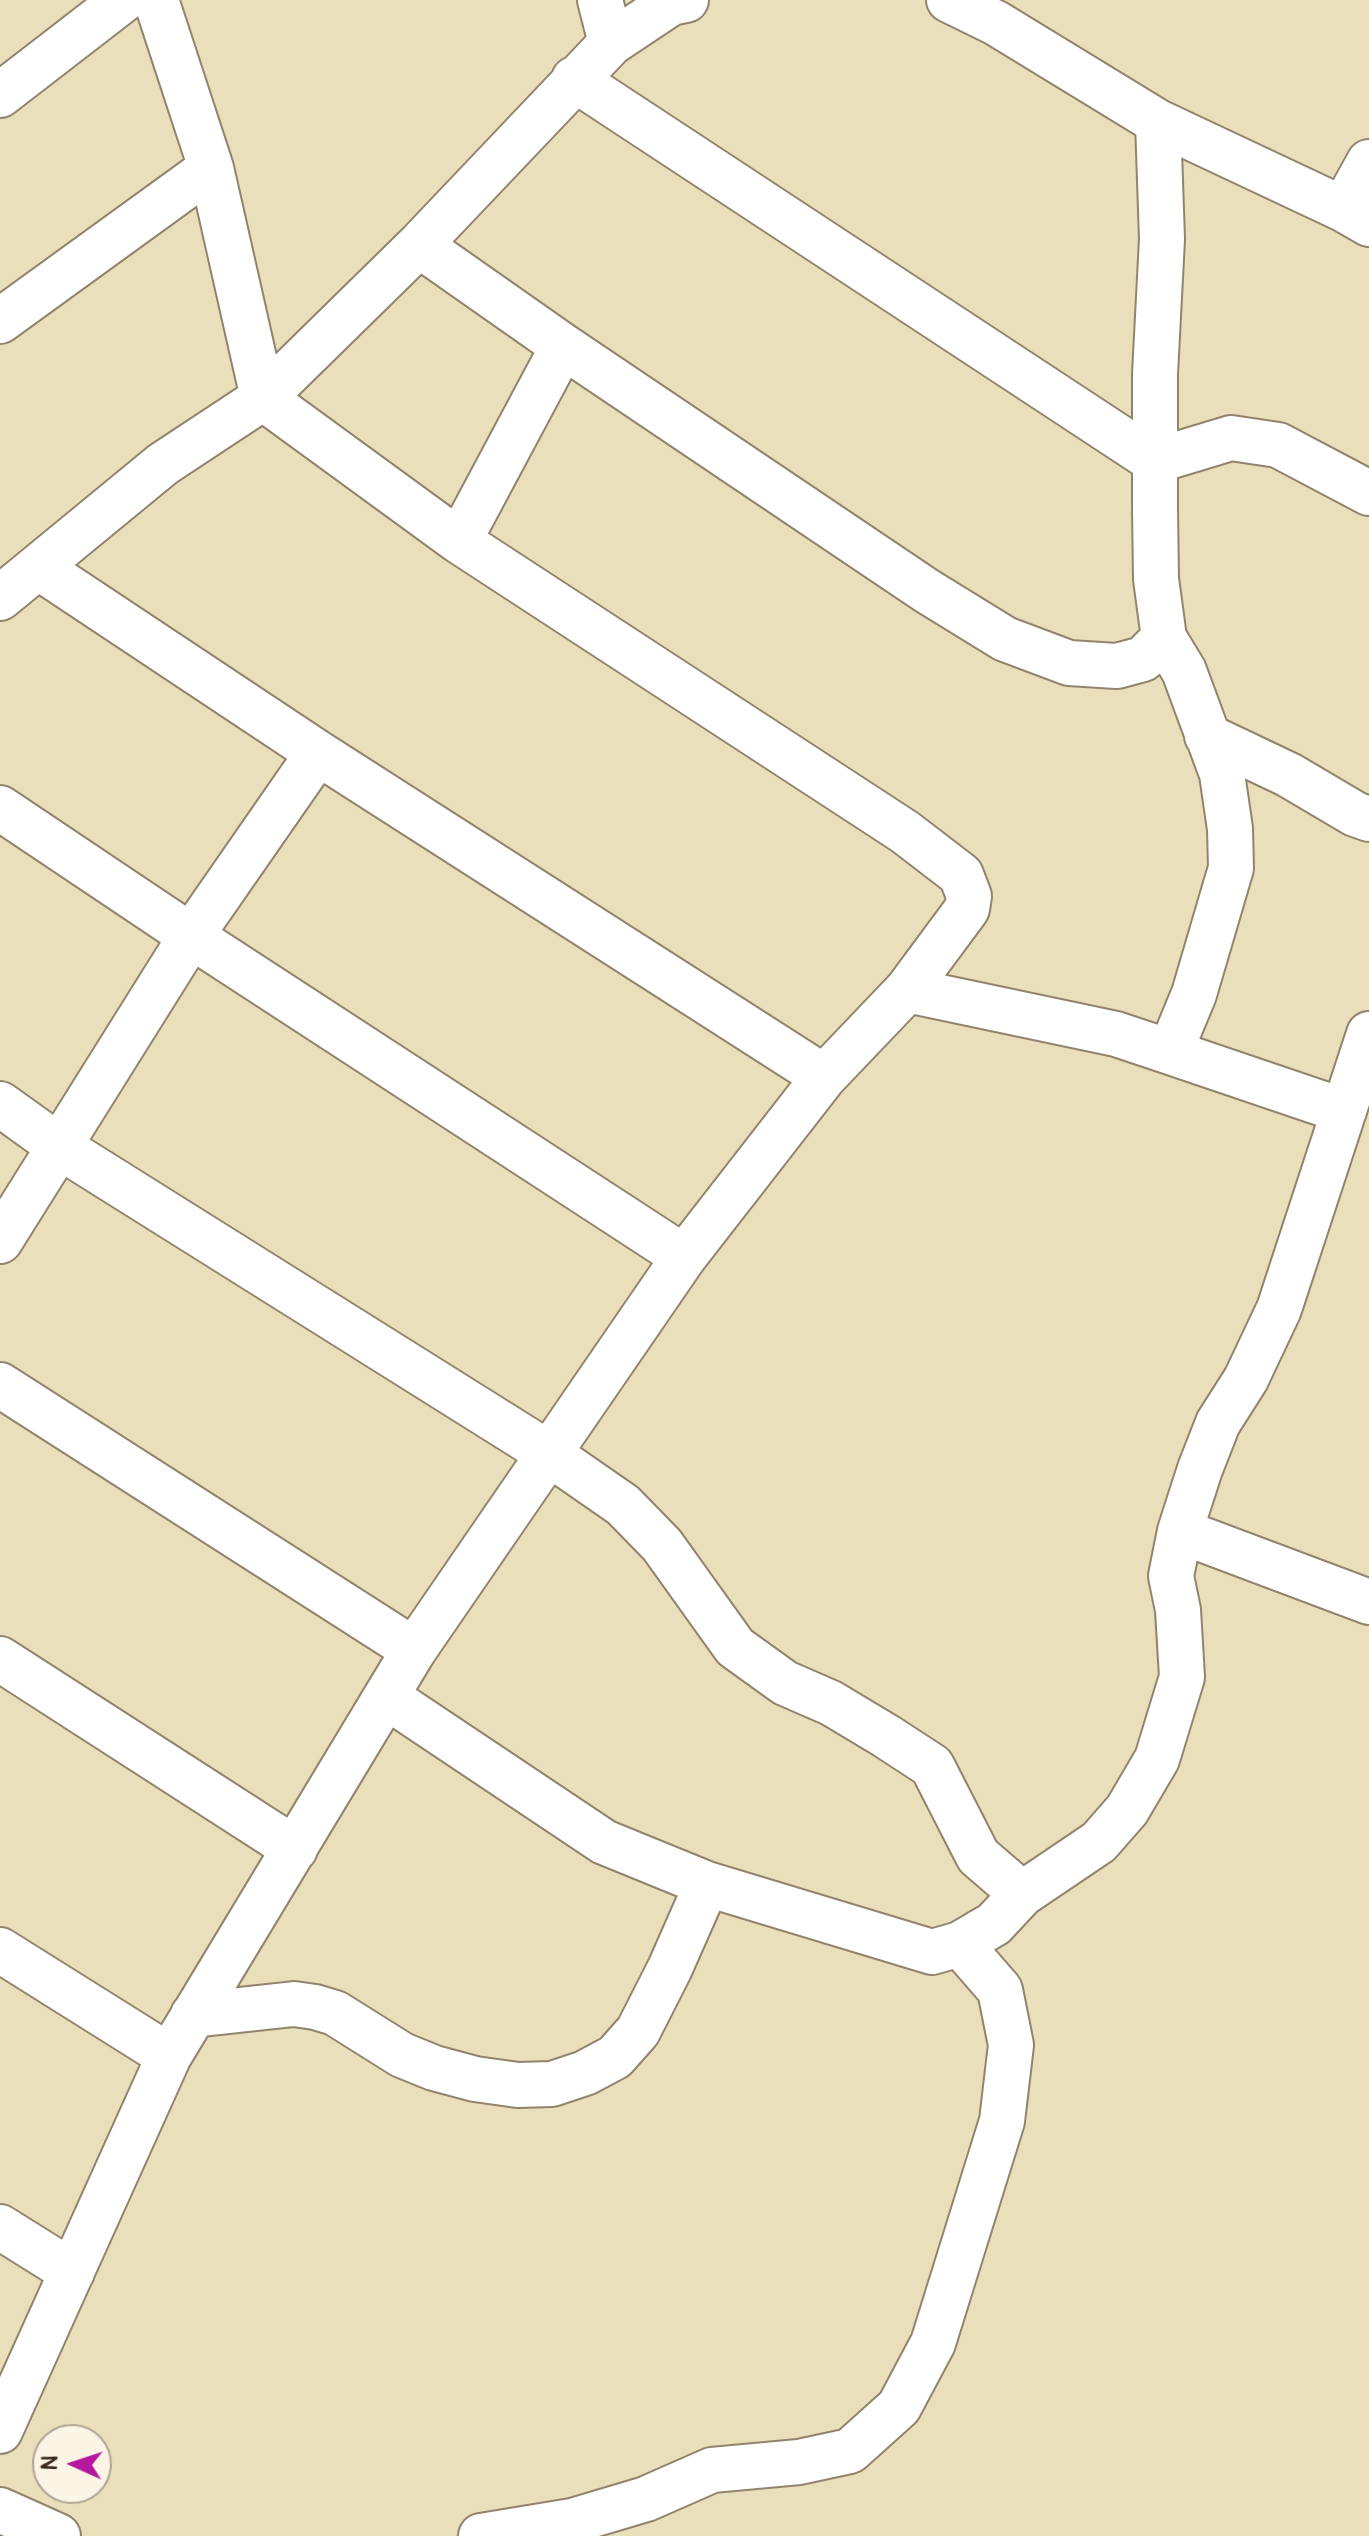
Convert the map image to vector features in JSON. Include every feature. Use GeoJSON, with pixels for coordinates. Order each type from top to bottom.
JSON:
{"type":"FeatureCollection","features":[{"type":"Feature","properties":{"kind":"street"},"geometry":{"type":"LineString","coordinates":[[0,95],[123,0]]}},
{"type":"Feature","properties":{"kind":"street"},"geometry":{"type":"LineString","coordinates":[[0,2431],[169,2056],[414,1650],[684,1257],[824,1077],[907,990],[967,909],[969,896],[961,875],[905,832],[459,541],[263,398],[211,168],[156,0]]}},
{"type":"Feature","properties":{"kind":"street"},"geometry":{"type":"LineString","coordinates":[[600,0],[611,43]]}},
{"type":"Feature","properties":{"kind":"street"},"geometry":{"type":"LineString","coordinates":[[0,598],[163,464],[263,398],[419,245],[611,43],[671,3],[686,0]]}},
{"type":"Feature","properties":{"kind":"street"},"geometry":{"type":"LineString","coordinates":[[949,0],[1000,12],[1158,122],[1356,216],[1369,162]]}},
{"type":"Feature","properties":{"kind":"street"},"geometry":{"type":"LineString","coordinates":[[574,79],[1155,461]]}},
{"type":"Feature","properties":{"kind":"street"},"geometry":{"type":"LineString","coordinates":[[1158,122],[1162,239],[1155,374],[1156,579],[1164,638],[1184,671],[1222,774],[1230,829],[1231,868],[1194,994],[1170,1052]]}},
{"type":"Feature","properties":{"kind":"street"},"geometry":{"type":"LineString","coordinates":[[0,321],[211,168]]}},
{"type":"Feature","properties":{"kind":"street"},"geometry":{"type":"LineString","coordinates":[[419,245],[563,346],[927,591],[1005,639],[1069,663],[1117,666],[1143,659],[1164,638]]}},
{"type":"Feature","properties":{"kind":"street"},"geometry":{"type":"LineString","coordinates":[[459,541],[563,346]]}},
{"type":"Feature","properties":{"kind":"street"},"geometry":{"type":"LineString","coordinates":[[1155,461],[1231,438],[1278,445],[1369,493]]}},
{"type":"Feature","properties":{"kind":"street"},"geometry":{"type":"LineString","coordinates":[[38,567],[318,753],[824,1077]]}},
{"type":"Feature","properties":{"kind":"street"},"geometry":{"type":"LineString","coordinates":[[1207,736],[1289,775],[1369,819]]}},
{"type":"Feature","properties":{"kind":"street"},"geometry":{"type":"LineString","coordinates":[[0,1241],[191,936],[318,753]]}},
{"type":"Feature","properties":{"kind":"street"},"geometry":{"type":"LineString","coordinates":[[0,808],[684,1257]]}},
{"type":"Feature","properties":{"kind":"street"},"geometry":{"type":"LineString","coordinates":[[907,990],[1116,1034],[1344,1111]]}},
{"type":"Feature","properties":{"kind":"street"},"geometry":{"type":"LineString","coordinates":[[387,1697],[604,1842],[707,1884],[932,1952],[960,1944],[994,1924],[1022,1894],[1099,1842],[1127,1810],[1157,1759],[1182,1677],[1178,1610],[1171,1576],[1180,1531],[1218,1423],[1246,1379],[1279,1309],[1369,1034]]}},
{"type":"Feature","properties":{"kind":"street"},"geometry":{"type":"LineString","coordinates":[[0,1104],[60,1147],[548,1453],[623,1505],[662,1545],[735,1647],[785,1683],[831,1703],[932,1766],[978,1856],[1022,1894]]}},
{"type":"Feature","properties":{"kind":"street"},"geometry":{"type":"LineString","coordinates":[[0,1385],[414,1650]]}},
{"type":"Feature","properties":{"kind":"street"},"geometry":{"type":"LineString","coordinates":[[1180,1531],[1369,1602]]}},
{"type":"Feature","properties":{"kind":"street"},"geometry":{"type":"LineString","coordinates":[[0,1659],[295,1849]]}},
{"type":"Feature","properties":{"kind":"street"},"geometry":{"type":"LineString","coordinates":[[193,2015],[294,2004],[315,2007],[335,2013],[402,2055],[434,2068],[475,2079],[518,2085],[552,2084],[585,2073],[615,2057],[638,2031],[707,1884]]}},
{"type":"Feature","properties":{"kind":"street"},"geometry":{"type":"LineString","coordinates":[[481,2536],[572,2521],[646,2499],[712,2470],[799,2462],[850,2451],[899,2407],[933,2343],[1002,2121],[1011,2045],[1000,1990],[960,1944]]}},
{"type":"Feature","properties":{"kind":"street"},"geometry":{"type":"LineString","coordinates":[[0,1950],[169,2056]]}},
{"type":"Feature","properties":{"kind":"street"},"geometry":{"type":"LineString","coordinates":[[0,2227],[72,2272]]}},
{"type":"Feature","properties":{"kind":"street"},"geometry":{"type":"LineString","coordinates":[[0,2510],[58,2536]]}}]}
